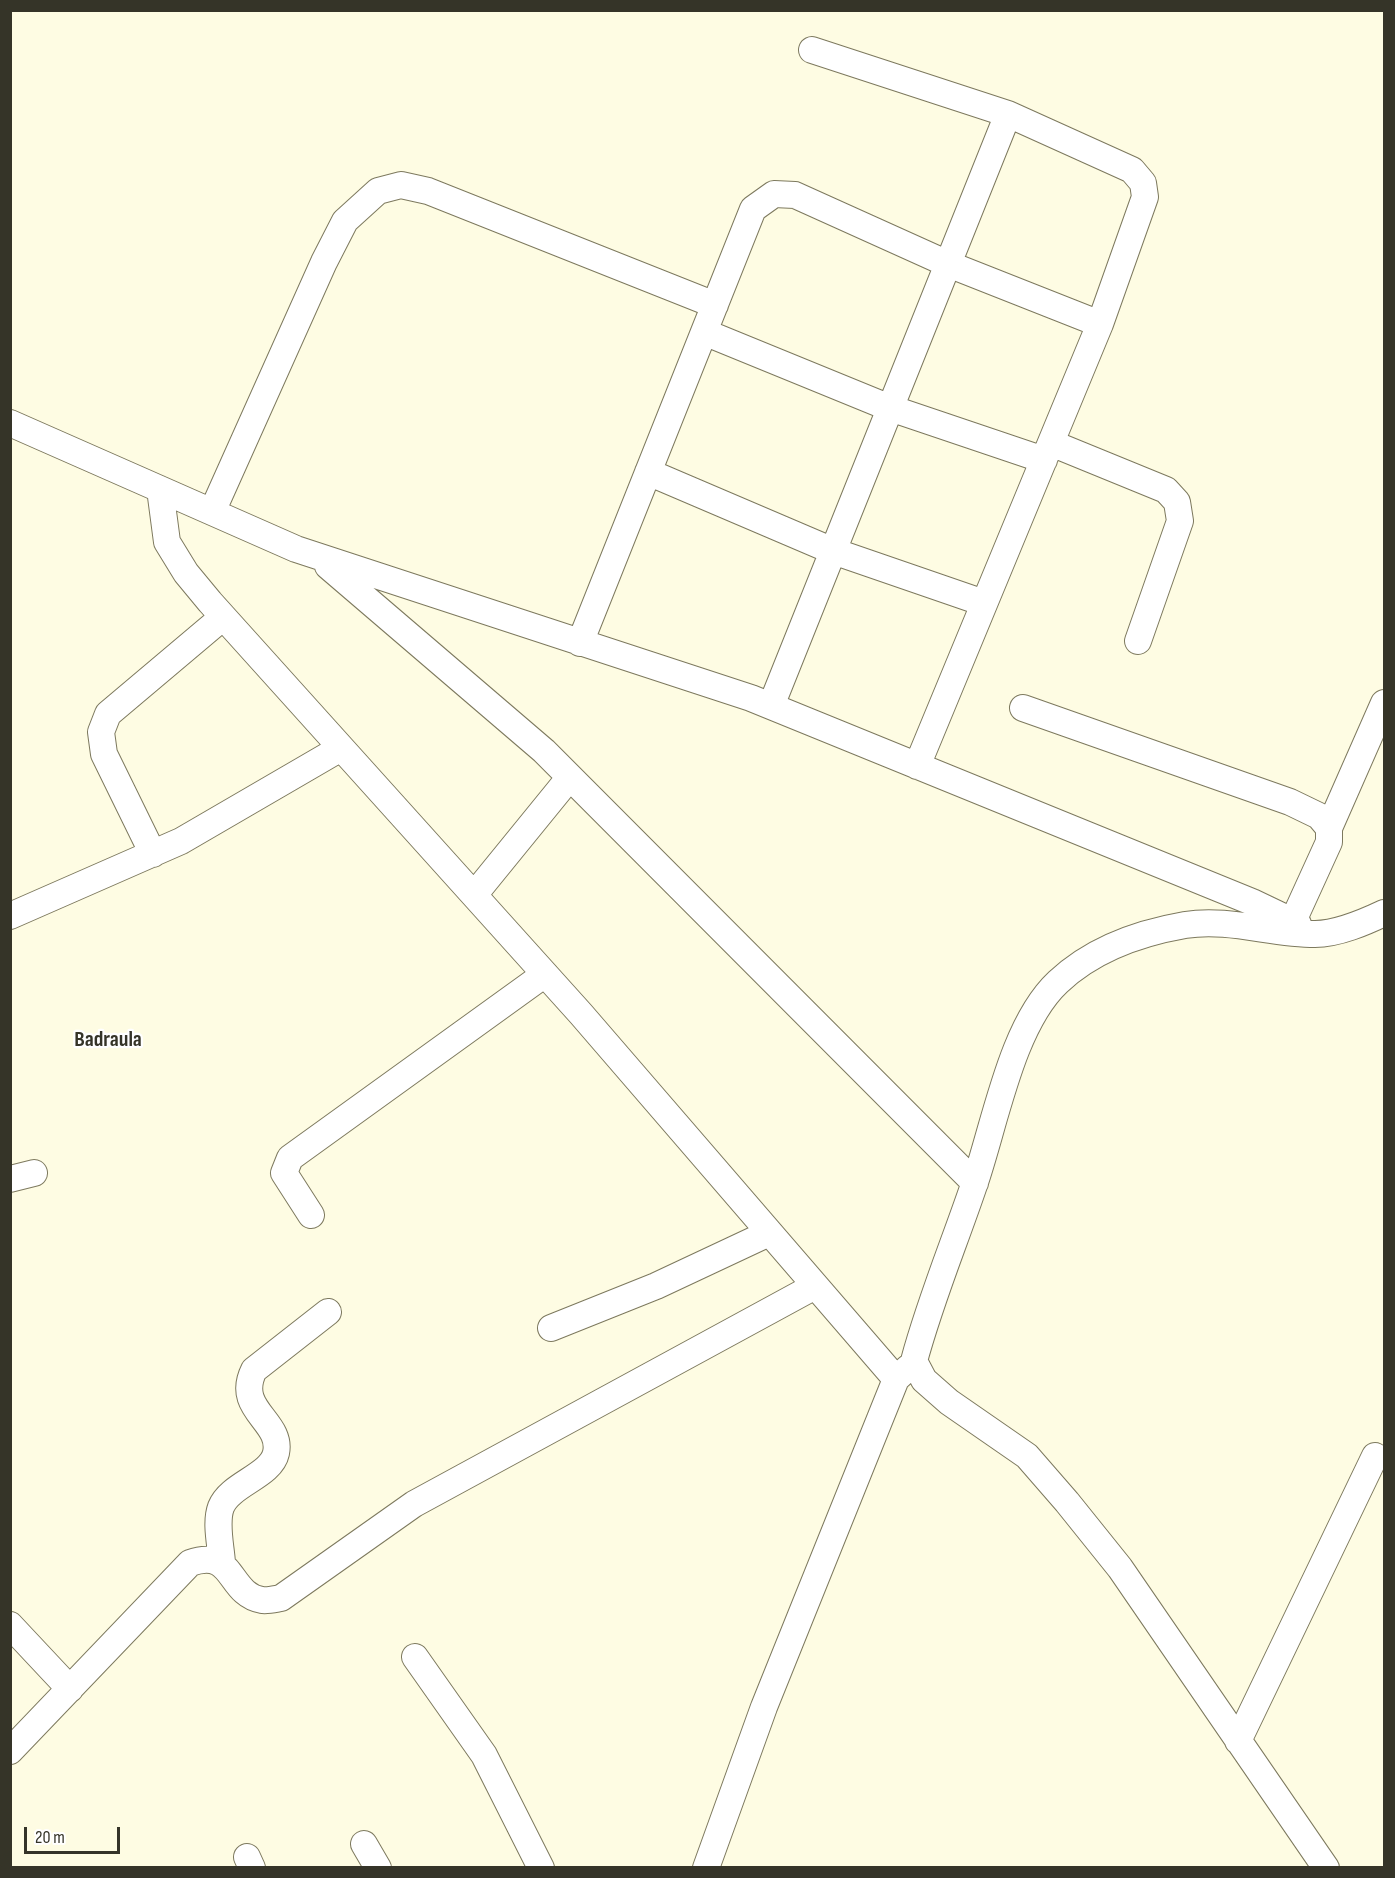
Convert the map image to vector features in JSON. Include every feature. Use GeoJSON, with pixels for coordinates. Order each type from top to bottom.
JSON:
{"type":"FeatureCollection","features":[{"type":"Feature","properties":{"kind":"street"},"geometry":{"type":"LineString","coordinates":[[812,50],[1008,114],[1132,170],[1143,183],[1145,197],[1100,324],[917,766]]}},
{"type":"Feature","properties":{"kind":"street"},"geometry":{"type":"LineString","coordinates":[[771,706],[1008,114]]}},
{"type":"Feature","properties":{"kind":"street"},"geometry":{"type":"LineString","coordinates":[[212,512],[324,262],[345,221],[378,192],[401,185],[428,191],[715,305]]}},
{"type":"Feature","properties":{"kind":"street"},"geometry":{"type":"LineString","coordinates":[[579,643],[753,209],[774,194],[795,195],[948,264],[1100,324]]}},
{"type":"Feature","properties":{"kind":"street"},"geometry":{"type":"LineString","coordinates":[[704,332],[890,408],[1047,452],[1166,490],[1177,502],[1180,521],[1138,641]]}},
{"type":"Feature","properties":{"kind":"street"},"geometry":{"type":"LineString","coordinates":[[10,423],[319,558],[771,706],[1252,902],[1317,934]]}},
{"type":"Feature","properties":{"kind":"street"},"geometry":{"type":"LineString","coordinates":[[648,472],[833,551],[984,603]]}},
{"type":"Feature","properties":{"kind":"street"},"geometry":{"type":"LineString","coordinates":[[160,489],[168,542],[186,573],[545,974],[896,1379]]}},
{"type":"Feature","properties":{"kind":"street"},"geometry":{"type":"LineString","coordinates":[[319,558],[544,751],[975,1183]]}},
{"type":"Feature","properties":{"kind":"street"},"geometry":{"type":"LineString","coordinates":[[153,854],[104,754],[101,732],[108,714],[223,617]]}},
{"type":"Feature","properties":{"kind":"street"},"geometry":{"type":"LineString","coordinates":[[1293,921],[1325,856],[1329,828],[1384,703]]}},
{"type":"Feature","properties":{"kind":"street"},"geometry":{"type":"LineString","coordinates":[[1023,708],[1290,802],[1319,816],[1329,828]]}},
{"type":"Feature","properties":{"kind":"street"},"geometry":{"type":"LineString","coordinates":[[10,916],[153,854],[213,823],[341,748]]}},
{"type":"Feature","properties":{"kind":"street"},"geometry":{"type":"LineString","coordinates":[[474,895],[570,777]]}},
{"type":"Feature","properties":{"kind":"street"},"geometry":{"type":"LineString","coordinates":[[706,1868],[764,1707],[896,1379],[914,1361],[923,1328],[975,1183],[1012,1062],[1034,1012],[1057,983],[1084,962],[1132,937],[1187,925],[1234,923],[1317,934],[1378,922]]}},
{"type":"Feature","properties":{"kind":"street"},"geometry":{"type":"LineString","coordinates":[[311,1215],[284,1173],[290,1158],[545,974]]}},
{"type":"Feature","properties":{"kind":"street"},"geometry":{"type":"LineString","coordinates":[[551,1328],[656,1286],[769,1233]]}},
{"type":"Feature","properties":{"kind":"street"},"geometry":{"type":"LineString","coordinates":[[10,1751],[190,1563],[205,1557],[222,1563],[244,1591],[262,1600],[280,1598],[414,1504],[816,1286]]}},
{"type":"Feature","properties":{"kind":"street"},"geometry":{"type":"LineString","coordinates":[[222,1563],[219,1526],[221,1507],[230,1494],[272,1464],[277,1453],[275,1437],[249,1398],[248,1382],[254,1370],[328,1312]]}},
{"type":"Feature","properties":{"kind":"street"},"geometry":{"type":"LineString","coordinates":[[914,1361],[924,1380],[950,1402],[1026,1456],[1067,1502],[1120,1568],[1326,1868]]}},
{"type":"Feature","properties":{"kind":"street"},"geometry":{"type":"LineString","coordinates":[[1238,1741],[1375,1456]]}},
{"type":"Feature","properties":{"kind":"street"},"geometry":{"type":"LineString","coordinates":[[10,1625],[70,1689]]}},
{"type":"Feature","properties":{"kind":"street"},"geometry":{"type":"LineString","coordinates":[[416,1657],[484,1755],[541,1868]]}},
{"type":"Feature","properties":{"kind":"street"},"geometry":{"type":"LineString","coordinates":[[364,1844],[378,1868]]}},
{"type":"Feature","properties":{"kind":"district","name":"Badraula"},"geometry":{"type":"Point","coordinates":[108,1040]}}]}
